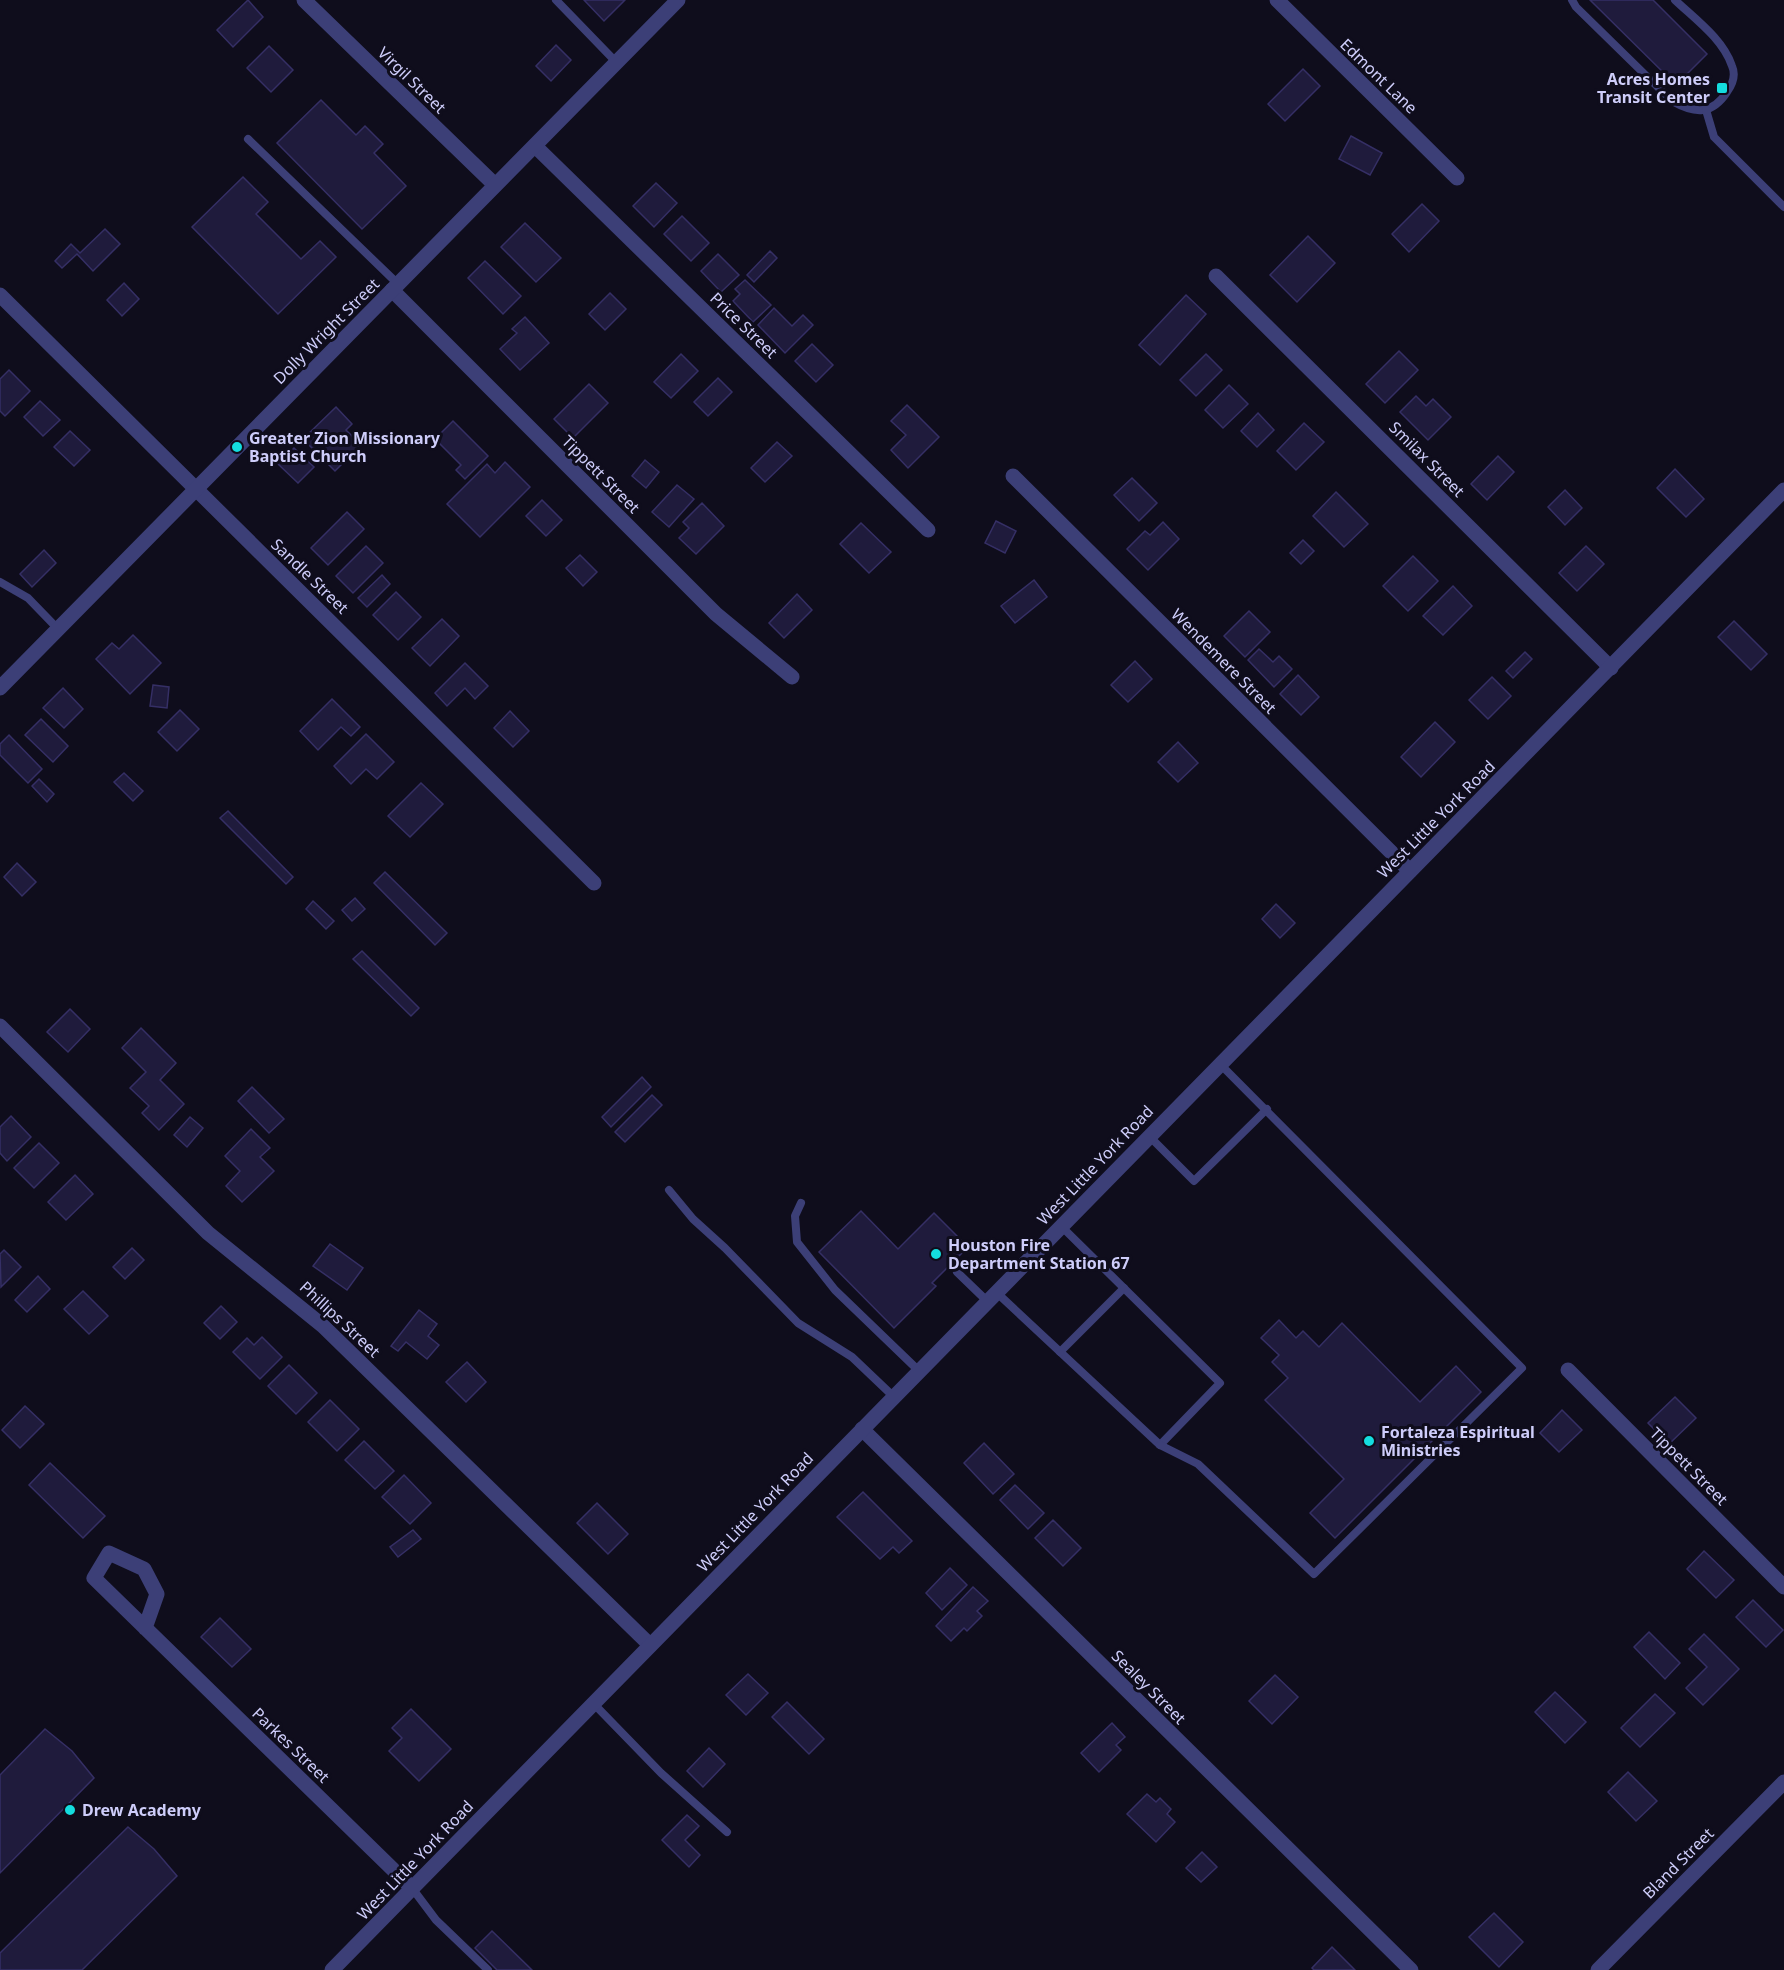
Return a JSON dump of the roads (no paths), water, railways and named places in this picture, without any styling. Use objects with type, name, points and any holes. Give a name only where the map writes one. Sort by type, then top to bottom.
[{"type":"street","name":"Virgil Street","points":[[304,0],[495,185]]},
{"type":"street","name":"Dolly Wright Street","points":[[0,688],[678,0]]},
{"type":"street","name":"Edmont Lane","points":[[1276,0],[1457,178]]},
{"type":"street","name":"Price Street","points":[[536,146],[928,530]]},
{"type":"street","name":"Smilax Street","points":[[1216,276],[1611,668]]},
{"type":"street","name":"Tippett Street","points":[[395,287],[716,614],[792,677]]},
{"type":"street","name":"Sandle Street","points":[[0,295],[594,883]]},
{"type":"street","name":"Wendemere Street","points":[[1013,476],[1410,871]]},
{"type":"street","name":"West Little York Road","points":[[333,1970],[918,1370],[1611,668],[1784,489]]},
{"type":"street","name":"Phillips Street","points":[[0,1026],[208,1233],[323,1326],[650,1645]]},
{"type":"street","name":"Tippett Street","points":[[1568,1370],[1784,1587]]},
{"type":"street","name":"Sealey Street","points":[[862,1429],[1411,1970]]},
{"type":"street","name":"Parkes Street","points":[[145,1628],[157,1594],[144,1569],[109,1553],[93,1578],[412,1888]]},
{"type":"street","name":"Bland Street","points":[[1598,1970],[1784,1782]]},
{"type":"lane","points":[[556,0],[617,63]]},
{"type":"lane","points":[[1572,0],[1576,7],[1672,101],[1684,108],[1706,110],[1718,105],[1733,85],[1733,68],[1720,44],[1675,0]]},
{"type":"lane","points":[[1706,110],[1714,137],[1784,207]]},
{"type":"lane","points":[[248,139],[395,287]]},
{"type":"lane","points":[[0,582],[28,598],[58,628]]},
{"type":"lane","points":[[957,1272],[1060,1352],[1160,1445],[1198,1464],[1314,1574],[1522,1368],[1220,1064]]},
{"type":"lane","points":[[1148,1136],[1194,1181],[1267,1109]]},
{"type":"lane","points":[[669,1190],[693,1219],[725,1248],[798,1323],[852,1357],[894,1397]]},
{"type":"lane","points":[[801,1203],[795,1216],[794,1231],[797,1242],[835,1290],[918,1370]]},
{"type":"lane","points":[[1061,1226],[1220,1383],[1160,1445]]},
{"type":"lane","points":[[1060,1352],[1124,1288]]},
{"type":"lane","points":[[593,1703],[661,1773],[727,1832]]},
{"type":"lane","points":[[412,1888],[436,1920],[488,1970]]},
{"type":"place","name":"Acres Homes Transit Center","points":[[1722,88]]},
{"type":"place","name":"Greater Zion Missionary Baptist Church","points":[[237,447]]},
{"type":"place","name":"Houston Fire Department Station 67","points":[[936,1254]]},
{"type":"place","name":"Fortaleza Espiritual Ministries","points":[[1369,1441]]},
{"type":"place","name":"Drew Academy","points":[[70,1810]]}]
